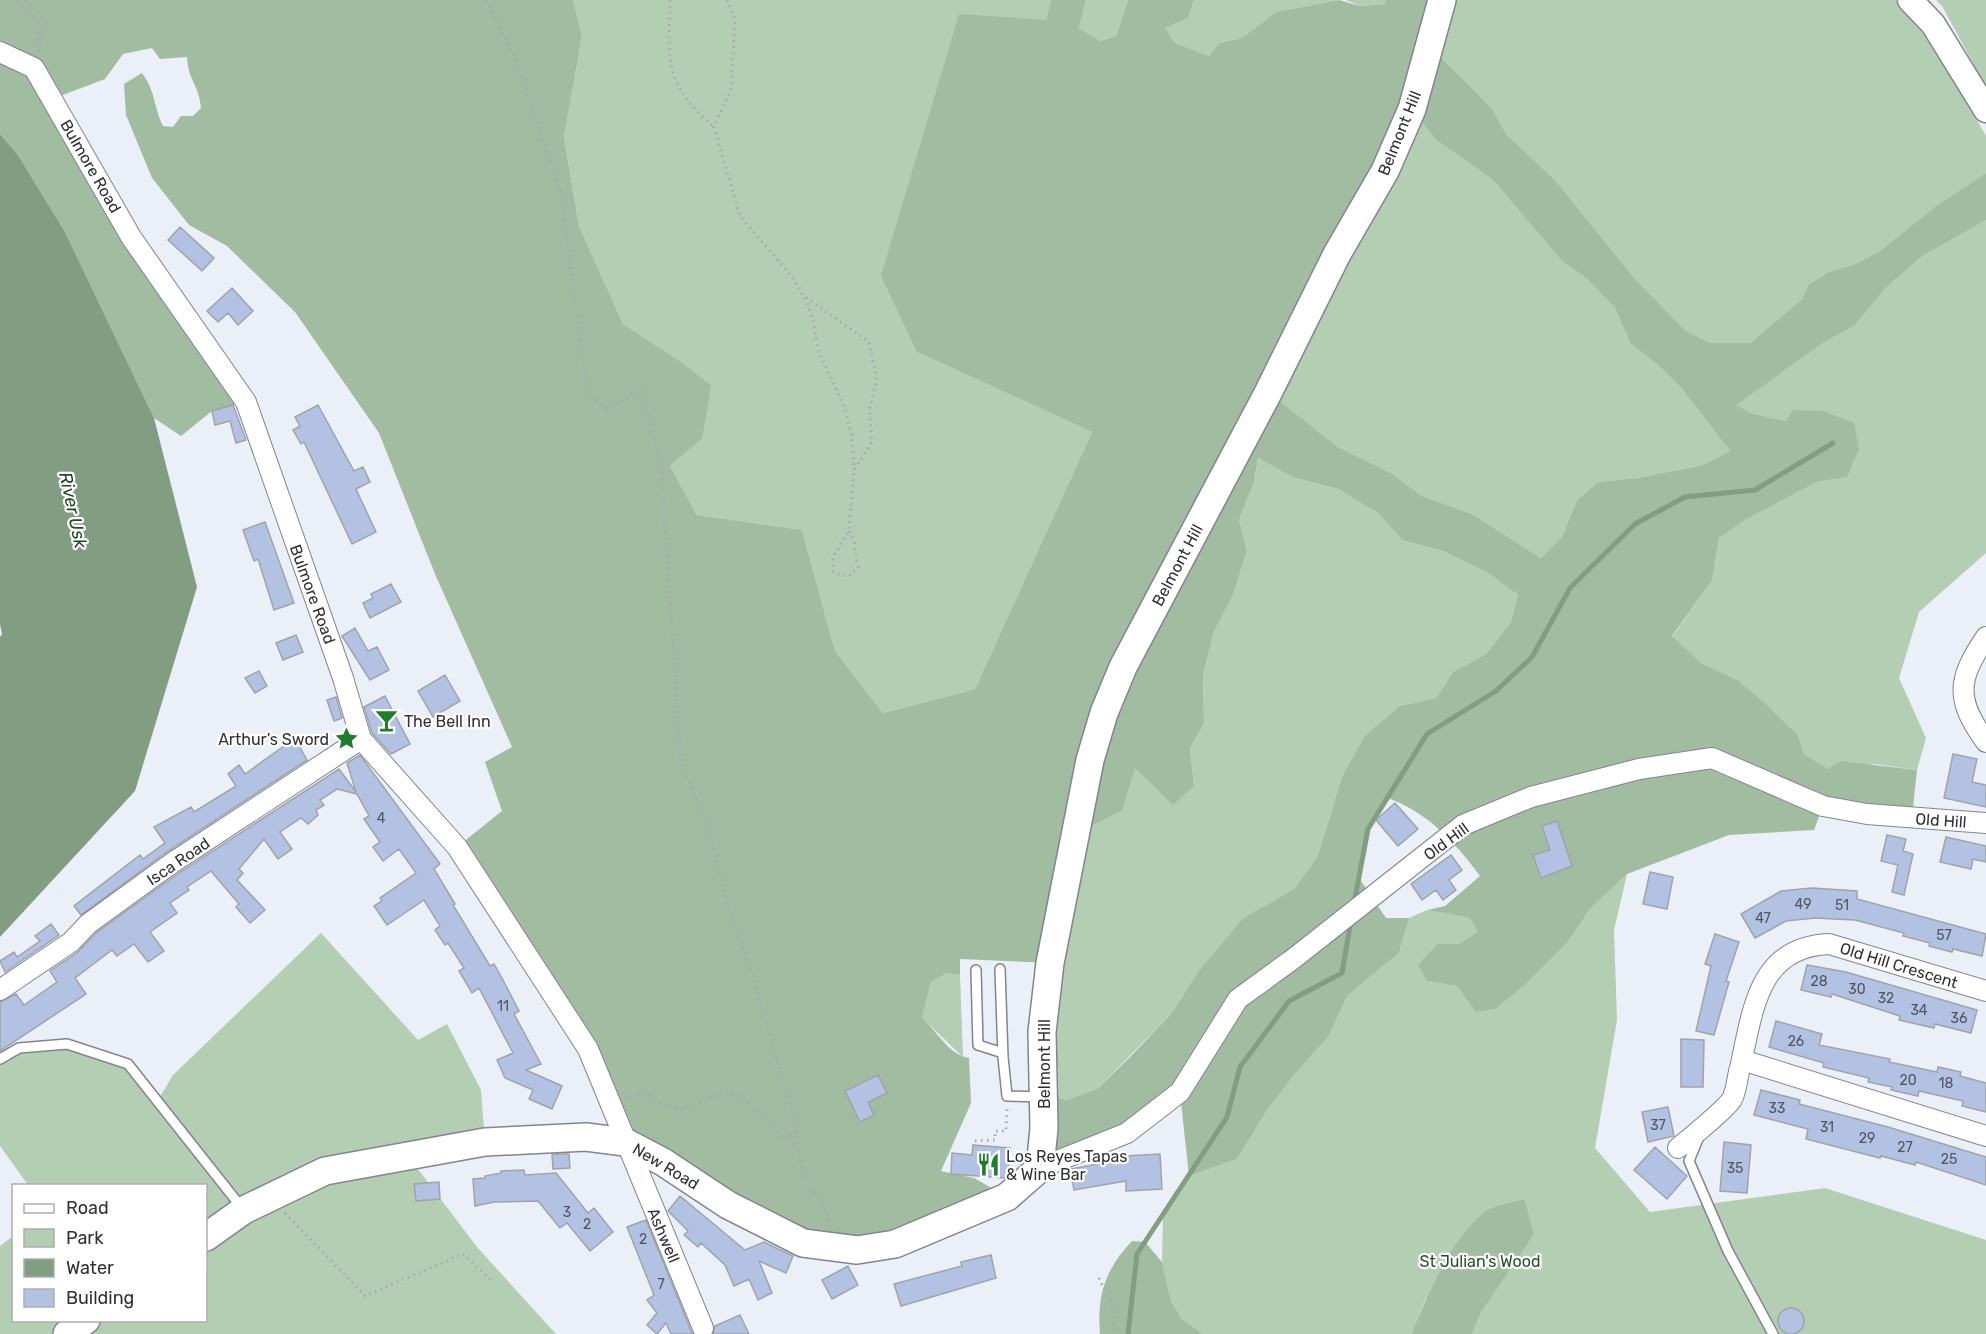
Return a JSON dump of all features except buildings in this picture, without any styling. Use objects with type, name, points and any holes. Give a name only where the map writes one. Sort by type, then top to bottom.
[{"type":"main road","name":"Belmont Hill","points":[[1040,1168],[1045,1097],[1042,1032],[1050,963],[1075,828],[1104,713],[1123,667],[1269,393],[1337,254],[1385,171],[1412,109],[1442,0]]},
{"type":"main road","name":"New Road","points":[[207,1236],[244,1210],[326,1171],[486,1142],[586,1137],[625,1142],[663,1162],[738,1210],[803,1243],[857,1250],[895,1244],[1007,1197],[1040,1168]]},
{"type":"main road","points":[[67,1334],[83,1322]]},
{"type":"street","points":[[1910,0],[1932,24],[1986,110]]},
{"type":"street","points":[[0,52],[32,67]]},
{"type":"street","name":"Bulmore Road","points":[[32,67],[131,237],[246,402],[343,678],[361,739],[461,853],[588,1049],[625,1142]]},
{"type":"street","points":[[1986,637],[1965,673],[1963,693],[1966,712],[1986,742]]},
{"type":"street","name":"Isca Road","points":[[0,990],[71,942],[88,924],[172,863],[361,739]]},
{"type":"street","name":"Old Hill","points":[[1040,1168],[1126,1133],[1179,1092],[1238,999],[1463,825],[1531,797],[1639,769],[1712,758],[1823,806],[1867,814],[1986,823]]},
{"type":"street","name":"Old Hill Crescent","points":[[1678,1148],[1732,1101],[1762,985],[1771,968],[1785,957],[1801,949],[1830,944],[1986,992]]},
{"type":"street","points":[[1742,1060],[1986,1136]]},
{"type":"street","name":"Ashwell","points":[[625,1142],[705,1331]]},
{"type":"lane","points":[[1000,969],[1007,1096],[1045,1097]]},
{"type":"lane","points":[[976,970],[978,1045],[1003,1053]]},
{"type":"lane","points":[[0,1059],[19,1048],[67,1044],[128,1064],[244,1210]]},
{"type":"lane","points":[[1702,1128],[1698,1144],[1689,1161],[1693,1174],[1728,1251],[1773,1334]]},
{"type":"path","points":[[17,0],[41,25],[32,67]]},
{"type":"path","points":[[25,0],[47,22],[32,67]]},
{"type":"path","points":[[487,0],[515,58],[561,194],[586,393],[607,409],[642,390],[661,466],[681,762],[708,827],[726,899],[754,981],[796,1132],[800,1161],[810,1189],[828,1212],[830,1246]]},
{"type":"path","points":[[670,0],[668,53],[674,76],[686,101],[714,127],[740,216],[793,278],[804,296],[813,319],[818,350],[844,406],[852,436],[854,470],[849,530],[833,557],[833,571],[841,576],[852,575],[858,567],[854,541],[849,530]]},
{"type":"path","points":[[714,127],[731,89],[735,19],[727,0]]},
{"type":"path","points":[[804,296],[869,342],[877,380],[869,410],[872,442],[854,470]]},
{"type":"path","points":[[612,1110],[629,1096],[648,1093],[662,1106],[684,1108],[726,1092],[743,1097],[782,1139],[796,1132]]},
{"type":"path","points":[[975,1141],[995,1140],[994,1131],[1006,1131],[1007,1096]]},
{"type":"path","points":[[297,1226],[364,1296],[463,1254],[492,1281]]},
{"type":"path","points":[[1099,1278],[1113,1308],[1114,1334]]},
{"type":"green space","points":[[0,0],[573,0],[582,36],[564,137],[579,226],[623,324],[711,385],[702,439],[670,466],[697,515],[802,530],[835,651],[883,713],[975,689],[1092,432],[917,352],[881,276],[959,14],[1046,20],[1051,0],[1086,0],[1079,28],[1100,41],[1116,36],[1128,0],[1194,0],[1188,18],[1165,28],[1175,43],[1209,56],[1219,43],[1242,38],[1276,12],[1339,0],[1360,6],[1384,4],[1386,0],[1432,0],[1403,105],[1269,393],[1338,447],[1391,473],[1422,496],[1472,514],[1541,558],[1562,537],[1577,500],[1598,482],[1637,478],[1703,465],[1730,451],[1682,389],[1658,365],[1630,343],[1615,308],[1587,279],[1562,261],[1493,180],[1435,139],[1418,117],[1436,53],[1493,110],[1506,134],[1556,181],[1635,279],[1686,331],[1711,343],[1751,343],[1802,299],[1808,285],[1828,272],[1855,264],[1880,251],[1937,205],[1986,173],[1986,220],[1921,257],[1886,288],[1854,326],[1823,343],[1736,405],[1751,413],[1786,421],[1793,410],[1823,411],[1854,423],[1859,449],[1847,477],[1818,481],[1745,520],[1719,538],[1712,581],[1672,636],[1701,663],[1738,680],[1798,735],[1804,754],[1828,769],[1840,761],[1917,770],[1912,817],[1823,806],[1814,830],[1729,835],[1627,874],[1590,909],[1568,942],[1527,983],[1495,1009],[1476,1012],[1457,986],[1427,981],[1418,965],[1438,944],[1459,944],[1478,932],[1470,918],[1427,910],[1445,906],[1480,876],[1439,830],[1401,803],[1387,798],[1368,829],[1359,878],[1386,918],[1409,918],[1399,953],[1347,996],[1329,1036],[1294,1075],[1266,1112],[1237,1159],[1189,1176],[1180,1093],[1127,1133],[1040,1168],[1045,1094],[1066,1100],[1097,1089],[1129,1058],[1171,1014],[1200,969],[1243,918],[1294,889],[1317,857],[1343,775],[1365,736],[1400,706],[1436,698],[1453,672],[1486,654],[1511,622],[1518,595],[1488,573],[1443,551],[1402,540],[1378,513],[1338,489],[1292,477],[1258,458],[1254,482],[1239,520],[1247,551],[1233,595],[1214,631],[1203,675],[1204,723],[1190,749],[1194,786],[1173,805],[1135,768],[1122,810],[1095,824],[1075,829],[1050,963],[960,959],[960,975],[947,973],[931,982],[922,1018],[949,1048],[969,1058],[971,1103],[941,1171],[974,1178],[1007,1197],[931,1230],[803,1243],[625,1142],[588,1049],[457,847],[502,811],[485,762],[512,747],[435,574],[379,433],[295,312],[227,246],[189,225],[152,178],[126,115],[124,84],[142,73],[150,86],[163,126],[173,127],[181,116],[193,116],[201,108],[198,93],[189,72],[187,57],[160,59],[152,48],[123,54],[105,79],[52,99],[246,402],[212,411],[181,436],[154,418],[65,232],[18,155],[0,134]]},
{"type":"green space","points":[[573,0],[1051,0],[1046,20],[917,352],[1092,432],[975,689],[883,713],[835,651],[802,530],[697,515],[670,466],[702,439],[675,358],[623,324],[579,226],[564,137],[582,36]]},
{"type":"green space","points":[[1086,0],[1128,0],[1116,36],[1100,41],[1079,28]]},
{"type":"green space","points":[[1194,0],[1339,0],[1276,12],[1242,38],[1219,43],[1209,56],[1175,43],[1164,28],[1188,18]]},
{"type":"green space","points":[[1346,0],[1386,0],[1384,4],[1360,6]]},
{"type":"green space","points":[[1450,0],[1898,0],[1926,30],[1986,136],[1986,173],[1937,205],[1880,251],[1855,264],[1828,272],[1808,285],[1802,299],[1751,344],[1711,343],[1686,331],[1635,279],[1556,181],[1506,134],[1493,110],[1436,53]]},
{"type":"green space","points":[[1936,0],[1986,0],[1986,87],[1942,6]]},
{"type":"green space","points":[[1418,117],[1435,139],[1493,180],[1562,261],[1587,279],[1615,308],[1630,343],[1658,365],[1682,389],[1730,451],[1703,465],[1637,478],[1598,482],[1577,500],[1562,537],[1541,558],[1472,514],[1422,496],[1391,473],[1338,447],[1268,393]]},
{"type":"green space","points":[[1986,220],[1986,553],[1919,612],[1899,678],[1926,738],[1917,770],[1875,764],[1828,769],[1804,754],[1798,735],[1738,680],[1701,663],[1672,637],[1712,581],[1719,538],[1745,520],[1818,480],[1847,477],[1786,421],[1751,413],[1735,405],[1823,343],[1854,326],[1886,288],[1921,257]]},
{"type":"green space","points":[[1258,458],[1292,477],[1338,489],[1378,513],[1402,540],[1443,551],[1488,573],[1518,595],[1511,622],[1486,654],[1453,672],[1436,698],[1400,706],[1332,809],[1317,857],[1294,889],[1243,918],[1200,969],[1171,1014],[1097,1089],[1066,1100],[1045,1094],[1075,828],[1135,768],[1194,786],[1190,749],[1204,723],[1203,675],[1214,630],[1233,595],[1247,551],[1239,520],[1254,482]]},
{"type":"green space","points":[[1627,874],[1614,930],[1617,1020],[1595,1148],[1650,1212],[1825,1188],[1986,1240],[1986,1334],[1472,1334],[1481,1312],[1426,1298],[1411,1334],[1203,1334],[1182,1319],[1171,1301],[1162,1262],[1163,1214],[1189,1176],[1237,1159],[1266,1112],[1294,1075],[1329,1036],[1347,996],[1399,953],[1409,918],[1427,910],[1470,918],[1479,932],[1459,944],[1438,944],[1428,981],[1457,986],[1476,1011],[1527,983],[1568,942],[1590,909]]},
{"type":"green space","points":[[321,933],[418,1040],[447,1024],[481,1090],[485,1142],[408,1156],[477,1247],[556,1334],[0,1334],[0,1246],[12,1237],[12,1322],[207,1322],[207,1184],[27,1184],[0,1146],[0,1059],[19,1048],[67,1044],[128,1064],[158,1100],[173,1075]]},
{"type":"green space","points":[[947,973],[960,975],[963,1057],[922,1018],[931,982]]},
{"type":"green space","name":"St Julian's Wood","points":[[1524,1199],[1534,1234],[1481,1312],[1472,1334],[1411,1334],[1442,1268],[1462,1236],[1485,1212]]},
{"type":"green space","points":[[1132,1241],[1145,1242],[1162,1262],[1171,1301],[1182,1319],[1203,1334],[1100,1334],[1100,1307],[1105,1283],[1115,1262]]},
{"type":"water","name":"River Usk","points":[[0,134],[18,155],[65,232],[154,418],[197,587],[135,791],[0,937],[0,637],[2,634],[0,624]]},
{"type":"waterway","points":[[1355,898],[1368,829],[1427,734],[1496,691],[1532,657],[1570,588],[1635,524],[1685,497],[1755,490],[1833,443]]},
{"type":"waterway","points":[[1128,1334],[1137,1254],[1227,1117],[1240,1067],[1289,1001],[1342,973],[1350,926]]},
{"type":"place","name":"The Bell Inn","points":[[386,721]]},
{"type":"place","name":"Arthur’s Sword","points":[[347,739]]},
{"type":"place","name":"Los Reyes Tapas & Wine Bar","points":[[988,1165]]}]
